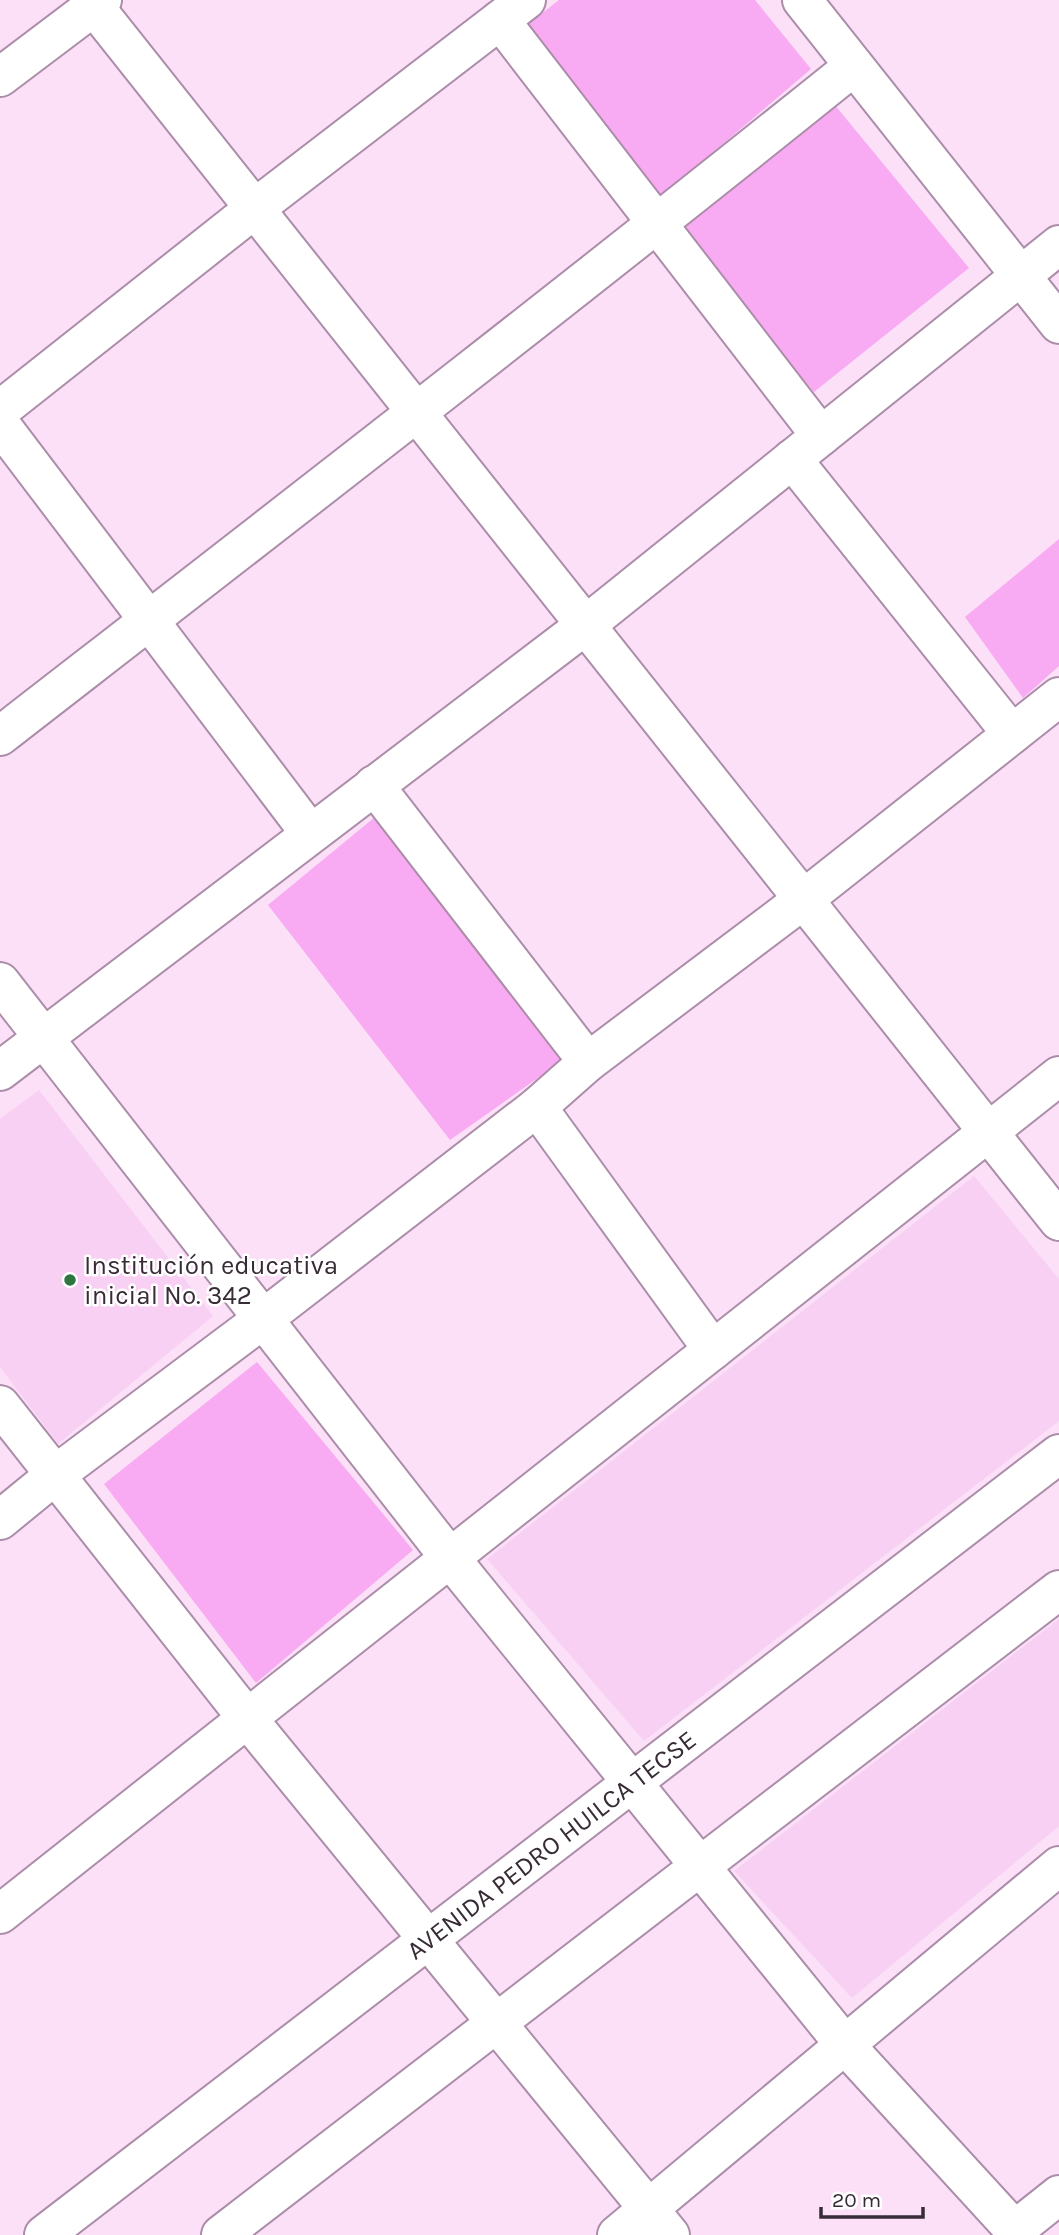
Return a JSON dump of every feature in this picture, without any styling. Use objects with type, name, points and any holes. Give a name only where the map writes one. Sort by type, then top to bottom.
[{"type":"street","points":[[802,0],[1059,324]]},
{"type":"street","points":[[0,77],[95,2],[254,209],[587,624],[1059,1221]]},
{"type":"street","points":[[0,410],[254,209],[513,10],[806,448],[1012,734]]},
{"type":"street","points":[[0,736],[417,413],[854,66]]},
{"type":"street","points":[[0,1071],[587,624],[1059,246]]},
{"type":"street","points":[[0,424],[310,834]]},
{"type":"street","points":[[0,1520],[55,1475],[263,1319],[537,1107],[588,1062],[804,899],[1059,697]]},
{"type":"street","points":[[374,785],[588,1062]]},
{"type":"street","points":[[0,982],[450,1558],[845,2045],[1017,2233],[1059,2194]]},
{"type":"street","points":[[0,1914],[1059,1076]]},
{"type":"street","points":[[537,1107],[713,1350]]},
{"type":"street","points":[[0,1405],[247,1718],[659,2222]]},
{"type":"street","name":"AVENIDA PEDRO HUILCA TECSE","points":[[44,2235],[1059,1454]]},
{"type":"street","points":[[221,2235],[1059,1590]]},
{"type":"street","points":[[617,2235],[659,2222],[845,2045],[1059,1867]]},
{"type":"shaded area","points":[[559,0],[755,0],[811,69],[657,200],[522,29]]},
{"type":"shaded area","points":[[834,104],[969,268],[814,392],[677,226]]},
{"type":"shaded area","points":[[1059,539],[1059,666],[1023,698],[965,617]]},
{"type":"shaded area","points":[[375,817],[562,1061],[450,1140],[268,905]]},
{"type":"shaded area","points":[[39,1090],[213,1316],[58,1444],[0,1367],[0,1119]]},
{"type":"shaded area","points":[[974,1176],[1059,1279],[1059,1421],[644,1741],[487,1559]]},
{"type":"shaded area","points":[[257,1362],[413,1550],[256,1683],[104,1484]]},
{"type":"shaded area","points":[[1059,1619],[1059,1826],[852,1998],[734,1871]]},
{"type":"place","name":"Institución educativa inicial No. 342","points":[[70,1280]]}]
